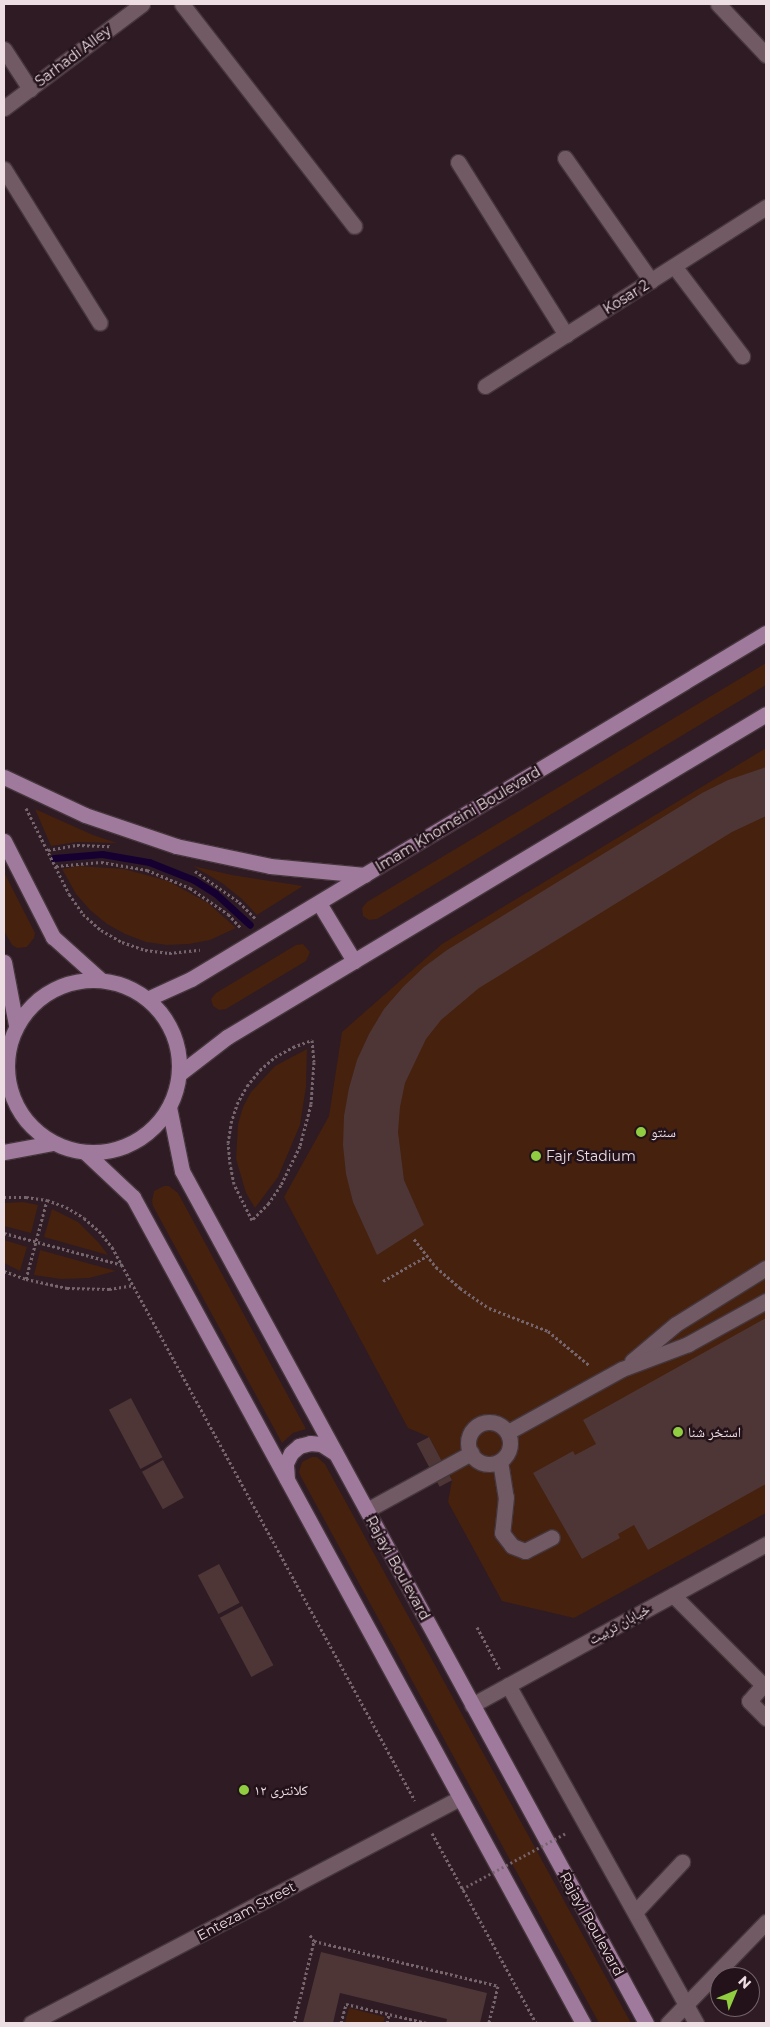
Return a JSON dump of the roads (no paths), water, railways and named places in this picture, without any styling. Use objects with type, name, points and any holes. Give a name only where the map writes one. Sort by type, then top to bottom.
[{"type":"main road","name":"Imam Khomeini Boulevard","points":[[147,999],[191,979],[766,633]]},
{"type":"main road","points":[[179,1074],[226,1037],[766,714]]},
{"type":"main road","points":[[4,777],[85,815],[176,846],[270,866],[365,875]]},
{"type":"main road","points":[[4,841],[53,937],[101,980]]},
{"type":"main road","points":[[319,903],[354,961]]},
{"type":"main road","points":[[4,962],[16,1025]]},
{"type":"main road","points":[[101,980],[117,983],[147,999],[159,1011],[172,1033],[179,1058],[176,1091],[169,1107],[148,1133],[118,1149],[85,1152],[52,1143],[26,1121],[10,1091],[5,1059],[16,1025],[31,1005],[52,990],[75,982],[101,980]]},
{"type":"main road","name":"Rajayi Boulevard","points":[[169,1107],[182,1171],[646,2023]]},
{"type":"main road","points":[[4,1152],[52,1143]]},
{"type":"main road","points":[[85,1152],[133,1198],[583,2023]]},
{"type":"main road","points":[[288,1483],[285,1474],[286,1462],[291,1453],[300,1446],[310,1443],[321,1444],[331,1449],[337,1456]]},
{"type":"street","name":"Sarhadi Alley","points":[[4,108],[142,4]]},
{"type":"street","points":[[182,4],[354,226]]},
{"type":"street","points":[[718,4],[766,55]]},
{"type":"street","points":[[4,48],[30,89]]},
{"type":"street","points":[[565,158],[651,281]]},
{"type":"street","points":[[458,162],[566,335]]},
{"type":"street","points":[[4,169],[100,323]]},
{"type":"street","name":"Kosar 2","points":[[485,386],[766,207]]},
{"type":"street","points":[[674,266],[742,356]]},
{"type":"street","points":[[622,1370],[676,1324],[766,1268]]},
{"type":"street","points":[[508,1432],[604,1379],[688,1344],[766,1301]]},
{"type":"street","points":[[495,1422],[508,1432],[510,1449],[500,1461],[484,1463],[471,1453],[469,1437],[479,1424],[495,1422]]},
{"type":"street","points":[[367,1510],[471,1453]]},
{"type":"street","points":[[500,1461],[506,1497],[502,1533],[512,1546],[525,1551],[552,1537]]},
{"type":"street","name":"خیابان تربیت","points":[[472,1704],[766,1544]]},
{"type":"street","points":[[674,1595],[763,1685],[749,1702],[766,1718]]},
{"type":"street","points":[[508,1685],[696,2023]]},
{"type":"street","name":"Entezam Street","points":[[31,2023],[460,1798]]},
{"type":"street","points":[[634,1912],[682,1862]]},
{"type":"street","points":[[668,2023],[766,1922]]},
{"type":"waterway","points":[[54,858],[102,854],[149,862],[194,880],[215,893],[250,925]]},
{"type":"place","name":"سنتو","points":[[641,1132]]},
{"type":"place","name":"Fajr Stadium","points":[[536,1156]]},
{"type":"place","name":"استخر شنا","points":[[678,1432]]},
{"type":"place","name":"کلانتری ۱۲","points":[[244,1790]]}]
